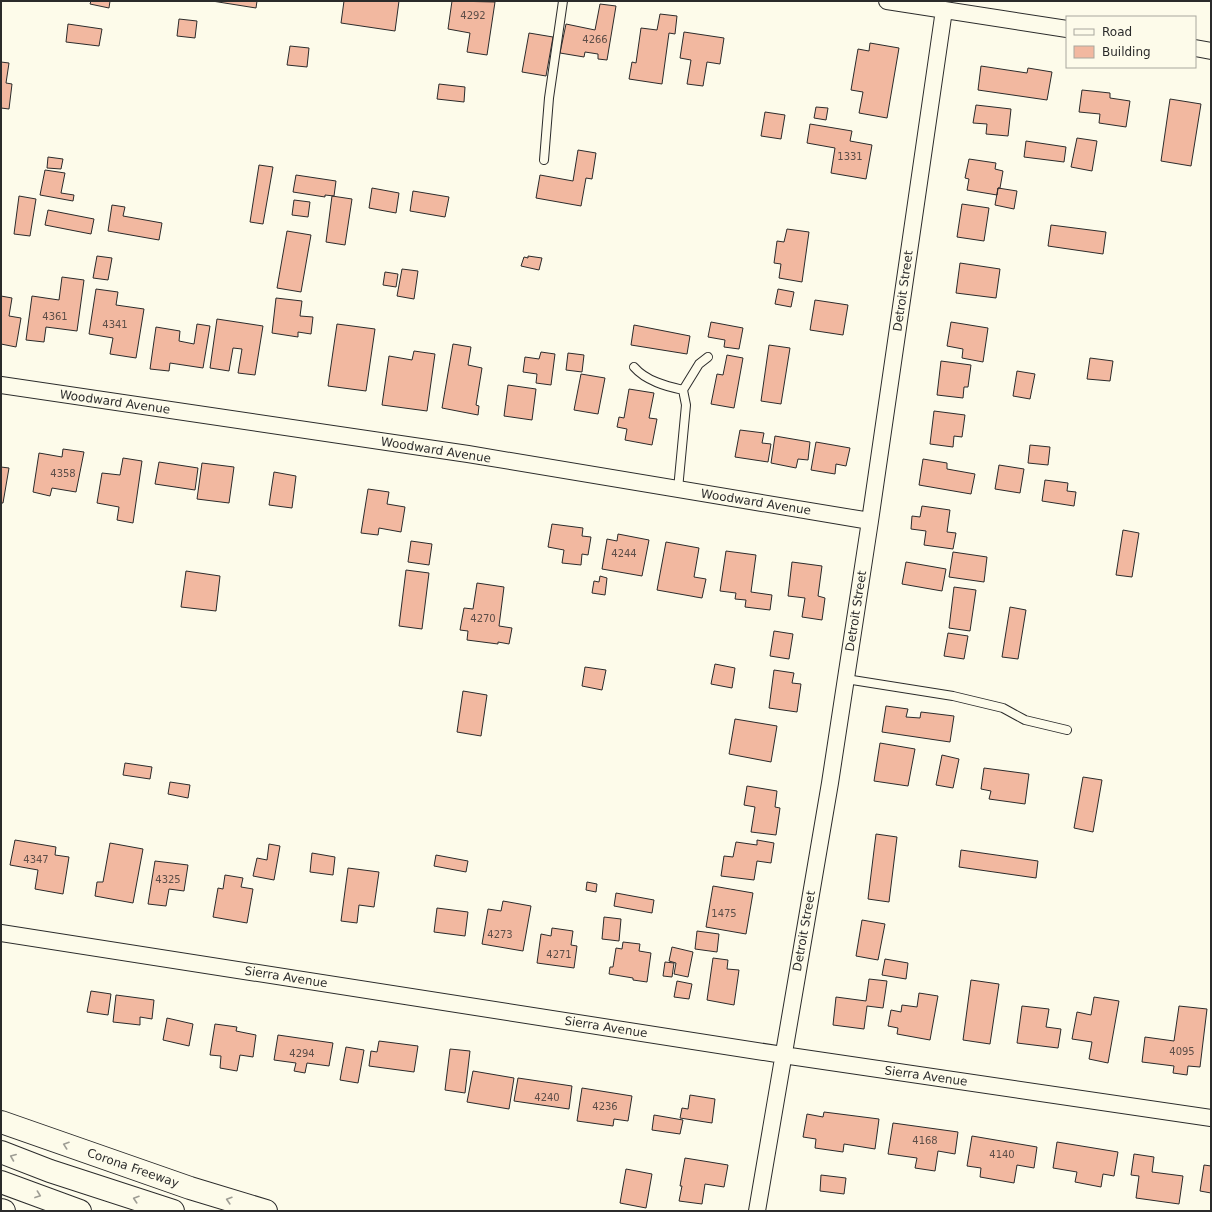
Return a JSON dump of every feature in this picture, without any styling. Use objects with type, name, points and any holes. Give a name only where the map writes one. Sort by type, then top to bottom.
[{"type":"highway","name":"Corona Freeway","points":[[1,1122],[190,1188],[266,1211]]},
{"type":"highway","points":[[1,1152],[50,1171],[173,1211]]},
{"type":"highway","points":[[1,1182],[80,1211]]},
{"type":"street","points":[[887,1],[1066,29]]},
{"type":"street","name":"Detroit Street","points":[[757,1211],[829,791],[870,521],[944,10]]},
{"type":"street","points":[[1196,48],[1211,51]]},
{"type":"street","name":"Woodward Avenue","points":[[1,385],[468,454],[870,521]]},
{"type":"street","name":"Sierra Avenue","points":[[1,933],[783,1055],[1211,1118]]},
{"type":"lane","points":[[544,160],[549,98],[563,1]]},
{"type":"lane","points":[[678,489],[686,405],[683,390],[699,364],[708,357]]},
{"type":"lane","points":[[634,367],[639,373],[661,384],[683,390]]},
{"type":"lane","points":[[846,679],[953,696],[1003,708],[1025,720],[1068,730]]},
{"type":"building","points":[[91,1],[110,1],[109,8],[90,4]]},
{"type":"building","points":[[212,1],[257,1],[256,8]]},
{"type":"building","points":[[344,1],[399,1],[395,31],[341,23]]},
{"type":"building","points":[[452,1],[495,2],[487,55],[467,52],[470,33],[448,29]]},
{"type":"building","points":[[600,4],[616,6],[607,60],[598,59],[598,54],[585,52],[584,57],[560,53],[566,24],[595,30]]},
{"type":"building","points":[[660,14],[677,16],[675,34],[669,33],[662,84],[629,79],[632,62],[636,63],[641,28],[657,30]]},
{"type":"building","points":[[179,19],[197,21],[195,38],[177,36]]},
{"type":"building","points":[[68,24],[102,29],[99,46],[66,42]]},
{"type":"building","points":[[684,32],[724,38],[720,64],[707,62],[703,86],[687,84],[691,60],[680,58]]},
{"type":"building","points":[[529,33],[553,37],[546,76],[522,72]]},
{"type":"building","points":[[870,43],[899,48],[887,118],[859,113],[863,92],[851,90],[858,49],[869,51]]},
{"type":"building","points":[[290,46],[309,48],[307,67],[287,65]]},
{"type":"building","points":[[1,62],[9,63],[6,83],[12,84],[9,109],[1,108]]},
{"type":"building","points":[[981,66],[1027,73],[1028,68],[1052,72],[1047,100],[978,90]]},
{"type":"building","points":[[439,84],[465,87],[464,102],[437,99]]},
{"type":"building","points":[[1082,90],[1110,93],[1110,98],[1130,101],[1126,127],[1099,123],[1100,114],[1079,112]]},
{"type":"building","points":[[1170,99],[1201,104],[1191,166],[1161,161]]},
{"type":"building","points":[[976,105],[1011,109],[1008,136],[986,134],[987,124],[973,123]]},
{"type":"building","points":[[816,107],[828,108],[826,120],[814,118]]},
{"type":"building","points":[[765,112],[785,115],[781,139],[761,136]]},
{"type":"building","points":[[810,124],[852,131],[850,141],[872,145],[866,179],[831,173],[835,148],[807,143]]},
{"type":"building","points":[[1077,138],[1097,141],[1092,171],[1071,167]]},
{"type":"building","points":[[1026,141],[1066,147],[1064,162],[1024,157]]},
{"type":"building","points":[[578,150],[596,153],[592,179],[586,178],[581,206],[536,198],[540,175],[573,181]]},
{"type":"building","points":[[48,157],[63,159],[61,169],[47,168]]},
{"type":"building","points":[[969,159],[996,163],[995,169],[1003,171],[1000,188],[998,188],[997,195],[967,190],[969,179],[965,178]]},
{"type":"building","points":[[259,165],[273,167],[263,224],[250,222]]},
{"type":"building","points":[[45,170],[65,173],[61,193],[74,195],[73,201],[40,195]]},
{"type":"building","points":[[296,175],[336,181],[334,196],[325,195],[325,197],[293,192]]},
{"type":"building","points":[[372,188],[399,193],[396,213],[369,208]]},
{"type":"building","points":[[998,188],[1017,191],[1014,209],[995,205]]},
{"type":"building","points":[[413,191],[449,197],[445,217],[410,211]]},
{"type":"building","points":[[19,196],[36,199],[30,236],[14,234]]},
{"type":"building","points":[[332,196],[352,199],[345,245],[326,242]]},
{"type":"building","points":[[294,200],[310,202],[308,217],[292,215]]},
{"type":"building","points":[[962,204],[989,208],[984,241],[957,237]]},
{"type":"building","points":[[112,205],[125,207],[123,216],[162,223],[159,240],[108,231]]},
{"type":"building","points":[[48,210],[94,219],[91,234],[45,225]]},
{"type":"building","points":[[1051,225],[1106,232],[1103,254],[1048,246]]},
{"type":"building","points":[[787,229],[809,232],[802,282],[779,278],[781,264],[774,263],[777,241],[784,242]]},
{"type":"building","points":[[287,231],[311,235],[301,292],[277,288]]},
{"type":"building","points":[[97,256],[112,258],[108,280],[93,278]]},
{"type":"building","points":[[528,256],[542,258],[539,270],[521,266],[524,257],[528,258]]},
{"type":"building","points":[[960,263],[1000,269],[996,298],[956,293]]},
{"type":"building","points":[[402,269],[418,271],[414,299],[397,296]]},
{"type":"building","points":[[385,272],[398,274],[396,287],[383,285]]},
{"type":"building","points":[[62,277],[84,280],[77,331],[46,327],[44,342],[26,340],[32,296],[59,300]]},
{"type":"building","points":[[96,289],[118,292],[116,305],[144,309],[136,358],[110,354],[113,338],[89,334]]},
{"type":"building","points":[[778,289],[794,292],[791,307],[775,304]]},
{"type":"building","points":[[1,296],[12,298],[9,316],[21,318],[16,347],[1,344]]},
{"type":"building","points":[[276,298],[302,301],[300,316],[313,317],[311,334],[298,332],[298,337],[272,333]]},
{"type":"building","points":[[815,300],[848,305],[843,335],[810,330]]},
{"type":"building","points":[[217,319],[263,326],[255,375],[238,373],[242,349],[233,348],[229,371],[210,368]]},
{"type":"building","points":[[711,322],[743,328],[739,349],[724,347],[725,340],[708,337]]},
{"type":"building","points":[[951,322],[988,328],[983,362],[962,358],[963,349],[947,346]]},
{"type":"building","points":[[197,324],[210,326],[203,368],[170,363],[169,371],[150,369],[156,327],[180,331],[179,341],[194,344]]},
{"type":"building","points":[[337,324],[375,329],[366,391],[328,386]]},
{"type":"building","points":[[634,325],[690,336],[687,354],[631,345]]},
{"type":"building","points":[[453,344],[471,347],[468,365],[482,368],[476,405],[479,406],[478,415],[442,408]]},
{"type":"building","points":[[769,345],[790,348],[781,404],[761,401]]},
{"type":"building","points":[[414,351],[435,354],[427,411],[382,405],[389,356],[412,360]]},
{"type":"building","points":[[541,352],[555,354],[551,385],[536,383],[537,374],[523,372],[525,357],[539,359]]},
{"type":"building","points":[[568,353],[584,355],[582,372],[566,370]]},
{"type":"building","points":[[727,355],[743,358],[734,408],[711,404],[717,374],[723,375]]},
{"type":"building","points":[[1090,358],[1113,361],[1110,381],[1087,379]]},
{"type":"building","points":[[941,361],[971,365],[968,387],[964,387],[963,398],[937,395]]},
{"type":"building","points":[[1017,371],[1035,374],[1030,399],[1013,396]]},
{"type":"building","points":[[581,374],[605,378],[598,414],[574,410]]},
{"type":"building","points":[[508,385],[536,389],[532,420],[504,416]]},
{"type":"building","points":[[629,389],[654,393],[649,418],[657,419],[652,445],[625,440],[627,429],[617,427],[619,417],[624,418]]},
{"type":"building","points":[[934,411],[965,415],[962,437],[954,436],[953,447],[930,444]]},
{"type":"building","points":[[740,430],[764,433],[762,443],[771,444],[768,462],[735,457]]},
{"type":"building","points":[[775,436],[810,442],[808,460],[798,459],[796,468],[771,463]]},
{"type":"building","points":[[816,442],[850,448],[846,466],[836,464],[835,474],[811,470]]},
{"type":"building","points":[[1030,445],[1050,447],[1048,465],[1028,463]]},
{"type":"building","points":[[63,449],[84,452],[76,492],[52,488],[50,496],[33,492],[39,453],[62,457]]},
{"type":"building","points":[[123,458],[142,461],[133,523],[117,520],[119,507],[97,503],[102,473],[120,475]]},
{"type":"building","points":[[923,459],[947,463],[947,469],[975,474],[971,494],[919,485]]},
{"type":"building","points":[[159,462],[198,468],[195,490],[155,484]]},
{"type":"building","points":[[202,463],[234,467],[229,503],[197,499]]},
{"type":"building","points":[[999,465],[1024,469],[1020,493],[995,489]]},
{"type":"building","points":[[1,467],[9,468],[3,503],[1,503]]},
{"type":"building","points":[[274,472],[296,476],[292,508],[269,505]]},
{"type":"building","points":[[1045,480],[1068,483],[1067,491],[1076,492],[1074,506],[1042,501]]},
{"type":"building","points":[[368,489],[389,492],[387,504],[405,507],[401,532],[379,528],[378,535],[361,533]]},
{"type":"building","points":[[922,506],[950,510],[947,532],[956,533],[953,549],[924,545],[926,531],[911,529],[912,516],[920,517]]},
{"type":"building","points":[[552,524],[583,528],[582,536],[591,537],[588,555],[582,554],[581,565],[562,563],[564,550],[548,547]]},
{"type":"building","points":[[1123,530],[1139,533],[1132,577],[1116,575]]},
{"type":"building","points":[[618,534],[649,540],[642,576],[602,569],[607,539],[617,541]]},
{"type":"building","points":[[411,541],[432,544],[429,565],[408,562]]},
{"type":"building","points":[[666,542],[699,548],[694,577],[706,579],[702,598],[657,590]]},
{"type":"building","points":[[726,551],[756,555],[751,592],[772,595],[770,610],[745,607],[746,600],[735,599],[736,593],[720,591]]},
{"type":"building","points":[[953,552],[987,557],[984,582],[949,577]]},
{"type":"building","points":[[792,562],[822,566],[818,596],[825,598],[822,620],[802,617],[805,598],[788,596]]},
{"type":"building","points":[[906,562],[946,569],[942,591],[902,584]]},
{"type":"building","points":[[406,570],[429,573],[422,629],[399,626]]},
{"type":"building","points":[[186,571],[220,576],[216,611],[181,607]]},
{"type":"building","points":[[600,576],[607,578],[605,595],[592,593],[594,581],[599,582]]},
{"type":"building","points":[[477,583],[504,587],[499,626],[512,628],[509,644],[467,640],[468,631],[460,630],[464,608],[473,609]]},
{"type":"building","points":[[954,587],[976,590],[970,631],[949,628]]},
{"type":"building","points":[[1010,607],[1026,610],[1018,659],[1002,657]]},
{"type":"building","points":[[774,631],[793,634],[789,659],[770,656]]},
{"type":"building","points":[[948,633],[968,636],[964,659],[944,656]]},
{"type":"building","points":[[715,664],[735,668],[732,688],[711,684]]},
{"type":"building","points":[[585,667],[606,670],[602,690],[582,686]]},
{"type":"building","points":[[774,670],[794,673],[792,683],[801,684],[797,712],[769,708]]},
{"type":"building","points":[[463,691],[487,695],[481,736],[457,732]]},
{"type":"building","points":[[886,706],[908,709],[906,717],[920,718],[921,712],[954,716],[950,742],[882,732]]},
{"type":"building","points":[[735,719],[777,726],[771,762],[729,754]]},
{"type":"building","points":[[880,743],[915,749],[908,786],[874,781]]},
{"type":"building","points":[[942,755],[959,759],[953,788],[936,785]]},
{"type":"building","points":[[125,763],[152,767],[150,779],[123,775]]},
{"type":"building","points":[[984,768],[1029,774],[1025,804],[989,799],[991,791],[981,789]]},
{"type":"building","points":[[1083,777],[1102,780],[1093,832],[1074,828]]},
{"type":"building","points":[[170,782],[190,785],[188,798],[168,794]]},
{"type":"building","points":[[747,786],[777,791],[775,807],[780,808],[776,835],[751,832],[755,807],[744,805]]},
{"type":"building","points":[[876,834],[897,837],[889,902],[868,899]]},
{"type":"building","points":[[15,840],[56,847],[55,855],[69,857],[63,894],[35,889],[38,870],[10,865]]},
{"type":"building","points":[[757,840],[774,843],[771,863],[757,861],[754,880],[721,876],[724,856],[733,857],[736,842],[757,845]]},
{"type":"building","points":[[110,843],[143,849],[133,903],[95,896],[97,882],[103,882]]},
{"type":"building","points":[[269,844],[280,846],[274,880],[253,876],[257,858],[267,860]]},
{"type":"building","points":[[961,850],[1038,861],[1036,878],[959,867]]},
{"type":"building","points":[[312,853],[335,857],[333,875],[310,872]]},
{"type":"building","points":[[436,855],[468,861],[466,872],[434,866]]},
{"type":"building","points":[[155,861],[188,865],[184,891],[169,889],[166,906],[148,904]]},
{"type":"building","points":[[348,868],[379,872],[374,907],[359,905],[357,923],[341,921]]},
{"type":"building","points":[[225,875],[243,878],[241,887],[253,889],[247,923],[213,917],[218,888],[223,889]]},
{"type":"building","points":[[587,882],[597,884],[596,892],[586,890]]},
{"type":"building","points":[[713,886],[753,893],[746,934],[706,927]]},
{"type":"building","points":[[616,893],[654,900],[652,913],[614,906]]},
{"type":"building","points":[[503,901],[531,906],[523,951],[482,944],[488,909],[501,911]]},
{"type":"building","points":[[437,908],[468,912],[465,936],[434,932]]},
{"type":"building","points":[[604,917],[621,919],[619,941],[602,939]]},
{"type":"building","points":[[862,920],[885,924],[878,960],[856,956]]},
{"type":"building","points":[[552,928],[573,931],[571,945],[577,946],[574,968],[537,963],[541,934],[551,936]]},
{"type":"building","points":[[697,931],[719,934],[717,952],[695,949]]},
{"type":"building","points":[[623,942],[640,944],[639,951],[651,953],[647,982],[609,974],[610,967],[613,967],[616,948],[622,949]]},
{"type":"building","points":[[672,947],[693,952],[688,977],[674,974],[676,963],[669,961]]},
{"type":"building","points":[[713,958],[728,960],[727,969],[739,970],[734,1005],[707,1000]]},
{"type":"building","points":[[885,959],[908,963],[906,979],[882,975]]},
{"type":"building","points":[[665,962],[674,963],[672,977],[663,976]]},
{"type":"building","points":[[869,979],[887,981],[883,1008],[867,1006],[864,1029],[833,1025],[836,997],[866,1001]]},
{"type":"building","points":[[971,980],[999,984],[990,1044],[963,1040]]},
{"type":"building","points":[[677,981],[692,984],[689,999],[674,997]]},
{"type":"building","points":[[91,991],[111,994],[108,1015],[87,1012]]},
{"type":"building","points":[[919,993],[938,996],[930,1040],[897,1034],[898,1028],[888,1026],[891,1010],[901,1012],[902,1005],[917,1007]]},
{"type":"building","points":[[116,995],[154,1000],[152,1019],[140,1017],[140,1025],[113,1022]]},
{"type":"building","points":[[1094,997],[1119,1001],[1108,1063],[1089,1059],[1092,1042],[1072,1039],[1077,1012],[1091,1015]]},
{"type":"building","points":[[1022,1006],[1049,1009],[1046,1027],[1061,1029],[1058,1048],[1017,1043]]},
{"type":"building","points":[[1179,1006],[1207,1009],[1200,1067],[1188,1066],[1187,1075],[1173,1073],[1174,1066],[1142,1062],[1145,1037],[1174,1041]]},
{"type":"building","points":[[167,1018],[193,1024],[189,1046],[163,1040]]},
{"type":"building","points":[[215,1024],[237,1027],[236,1031],[256,1035],[253,1057],[240,1055],[237,1071],[220,1068],[221,1056],[210,1055]]},
{"type":"building","points":[[278,1035],[333,1043],[329,1066],[307,1063],[305,1073],[294,1071],[296,1063],[274,1060]]},
{"type":"building","points":[[379,1041],[418,1046],[414,1072],[369,1066],[371,1051],[377,1052]]},
{"type":"building","points":[[346,1047],[364,1050],[358,1083],[340,1080]]},
{"type":"building","points":[[450,1049],[470,1051],[465,1093],[445,1090]]},
{"type":"building","points":[[473,1071],[514,1078],[509,1109],[467,1102]]},
{"type":"building","points":[[518,1078],[572,1086],[569,1109],[514,1101]]},
{"type":"building","points":[[582,1088],[632,1096],[628,1121],[614,1119],[613,1126],[577,1121]]},
{"type":"building","points":[[690,1095],[715,1099],[712,1123],[680,1118],[682,1108],[688,1109]]},
{"type":"building","points":[[824,1112],[879,1119],[875,1149],[844,1144],[843,1152],[815,1148],[816,1139],[803,1137],[807,1114],[823,1117]]},
{"type":"building","points":[[654,1115],[683,1120],[680,1134],[652,1130]]},
{"type":"building","points":[[893,1123],[958,1132],[955,1154],[938,1151],[935,1171],[915,1168],[917,1158],[888,1154]]},
{"type":"building","points":[[972,1136],[1037,1147],[1034,1168],[1017,1165],[1014,1183],[980,1177],[981,1168],[967,1166]]},
{"type":"building","points":[[1057,1142],[1118,1152],[1114,1176],[1103,1174],[1101,1187],[1075,1182],[1077,1172],[1053,1168]]},
{"type":"building","points":[[1134,1154],[1154,1157],[1152,1172],[1183,1176],[1179,1204],[1136,1198],[1139,1176],[1131,1175]]},
{"type":"building","points":[[685,1158],[728,1165],[724,1187],[705,1184],[702,1204],[679,1201]]},
{"type":"building","points":[[1204,1165],[1211,1166],[1211,1193],[1200,1191]]},
{"type":"building","points":[[626,1169],[652,1174],[646,1208],[620,1203]]},
{"type":"building","points":[[821,1175],[846,1178],[844,1194],[820,1191]]}]
